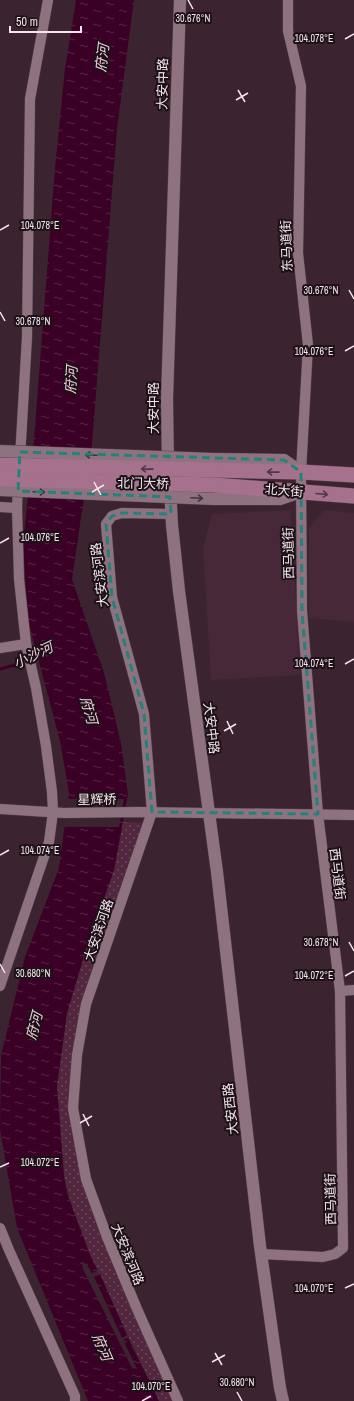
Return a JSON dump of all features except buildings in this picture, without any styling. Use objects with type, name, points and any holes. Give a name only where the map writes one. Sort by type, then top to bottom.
[{"type":"main road","name":"北门大桥","points":[[0,465],[214,478]]},
{"type":"main road","name":"北大街","points":[[214,478],[301,472],[354,475]]},
{"type":"main road","name":"北大街","points":[[214,478],[300,492],[354,496]]},
{"type":"main road","name":"北门大桥","points":[[0,479],[214,478]]},
{"type":"street","points":[[0,986],[58,812],[52,792],[46,746],[27,648],[19,579],[17,508],[27,337],[30,98],[48,0]]},
{"type":"street","name":"大安中路","points":[[180,0],[167,399],[167,447],[171,514],[179,591],[210,813]]},
{"type":"street","name":"东马道街","points":[[288,0],[288,31],[301,86],[298,253],[308,345],[300,492]]},
{"type":"street","points":[[0,452],[214,478]]},
{"type":"street","points":[[0,490],[214,478]]},
{"type":"street","name":"西马道街","points":[[261,1254],[323,1257],[335,1254],[343,1248],[340,991],[318,814],[302,611],[300,492]]},
{"type":"street","points":[[0,507],[17,508]]},
{"type":"street","name":"大安滨河路","points":[[171,514],[122,514],[112,516],[106,524],[112,597],[144,714],[152,812],[86,1004],[76,1055],[73,1108],[86,1179],[107,1238],[136,1309],[178,1401]]},
{"type":"street","points":[[0,648],[27,648]]},
{"type":"street","name":"星辉桥","points":[[0,809],[58,812],[354,815]]},
{"type":"street","name":"大安西路","points":[[210,813],[261,1254],[283,1401]]},
{"type":"street","points":[[340,991],[354,990]]},
{"type":"street","points":[[0,1228],[75,1396],[75,1401]]},
{"type":"highlighted area","points":[[20,452],[284,460],[301,472],[302,611],[318,814],[152,812],[144,714],[112,597],[106,524],[112,516],[122,513],[171,514],[170,497],[18,491]]},
{"type":"shaded area","points":[[291,510],[300,675],[211,680],[203,548],[212,514]]},
{"type":"shaded area","points":[[324,510],[354,513],[354,622],[309,618],[309,528]]},
{"type":"shaded area","points":[[123,822],[143,823],[74,1056],[80,1168],[175,1401],[159,1401],[90,1255],[73,1211],[64,1176],[57,1086],[67,1013],[87,946],[114,870]]},
{"type":"water","name":"府河","points":[[76,0],[134,0],[117,129],[92,444],[72,579],[104,673],[121,743],[128,794],[114,870],[87,946],[67,1013],[57,1086],[64,1176],[67,1193],[90,1255],[98,1271],[92,1273],[87,1265],[82,1261],[83,1269],[132,1368],[137,1369],[123,1340],[128,1338],[159,1401],[88,1401],[17,1228],[0,1129],[1,1056],[25,957],[59,868],[69,793],[60,741],[28,620],[23,544],[34,440],[55,168],[65,69]]},
{"type":"water","points":[[100,1274],[127,1335],[122,1338],[94,1277]]},
{"type":"pier","points":[[66,799],[124,799],[119,827],[62,827]]},
{"type":"waterway","name":"小沙河","points":[[0,669],[15,665],[40,652]]}]
